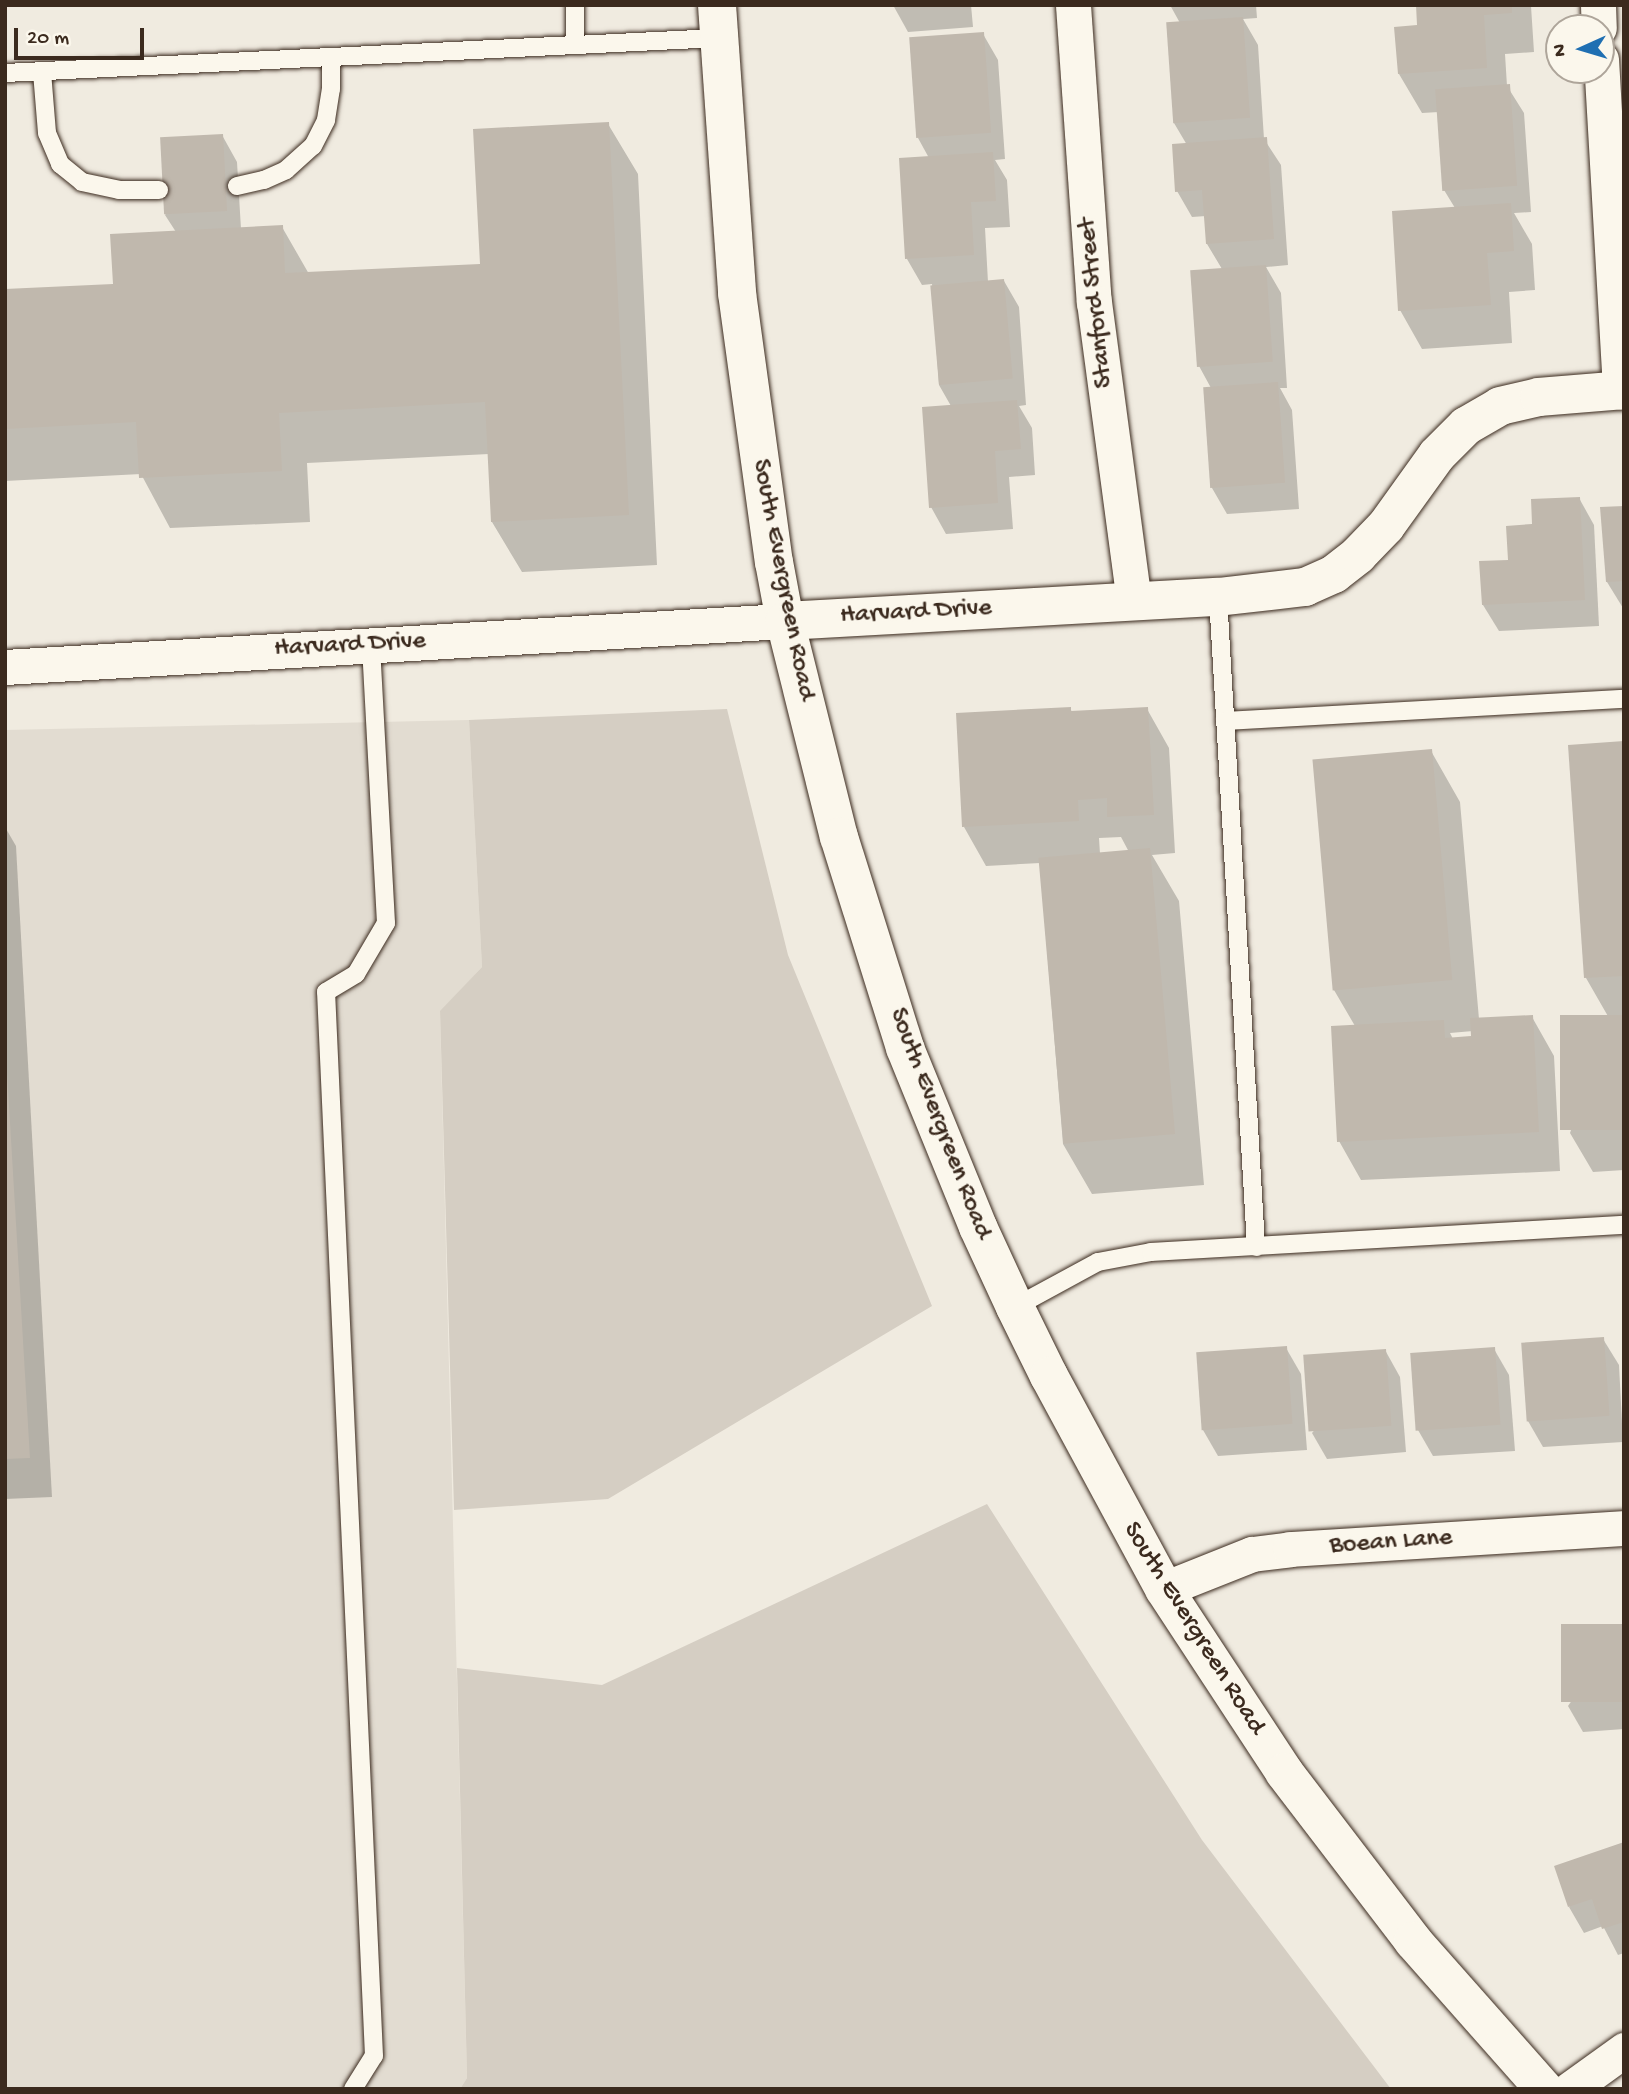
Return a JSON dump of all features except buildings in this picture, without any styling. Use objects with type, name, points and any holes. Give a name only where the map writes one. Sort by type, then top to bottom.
[{"type":"main road","name":"South Evergreen Road","points":[[718,21],[737,293],[756,445],[785,621],[839,837],[905,1048],[978,1227],[1015,1307],[1055,1388],[1164,1589],[1284,1772],[1404,1930],[1544,2089]]},
{"type":"main road","name":"Harvard Drive","points":[[785,621],[1218,597],[1305,587],[1334,574],[1386,526],[1437,455],[1466,426],[1500,406],[1539,397],[1622,391]]},
{"type":"street","name":"Stanford Street","points":[[1073,5],[1094,302],[1134,600]]},
{"type":"street","points":[[1603,84],[1622,391]]},
{"type":"street","name":"Harvard Drive","points":[[5,667],[785,621]]},
{"type":"street","name":"Boean Lane","points":[[1164,1589],[1252,1554],[1290,1549],[1624,1528]]},
{"type":"street","points":[[1570,2089],[1624,2050]]},
{"type":"lane","points":[[575,5],[575,44]]},
{"type":"lane","points":[[5,74],[575,44],[718,21]]},
{"type":"lane","points":[[237,186],[264,180],[286,170],[313,146],[326,120],[331,89],[331,57]]},
{"type":"lane","points":[[42,72],[47,133],[60,164],[82,182],[119,190],[159,190]]},
{"type":"lane","points":[[1218,597],[1256,1247]]},
{"type":"lane","points":[[353,2089],[374,2056],[326,992],[356,974],[386,923],[371,645]]},
{"type":"lane","points":[[1225,721],[1624,699]]},
{"type":"lane","points":[[1015,1307],[1098,1262],[1151,1252],[1624,1225]]},
{"type":"shaded area","points":[[727,709],[788,955],[932,1306],[608,1499],[454,1510],[440,1011],[482,967],[469,720]]},
{"type":"shaded area","points":[[469,720],[482,967],[440,1012],[467,2078],[460,2089],[5,2089],[5,730]]},
{"type":"shaded area","points":[[987,1504],[1202,1840],[1391,2089],[460,2089],[467,2078],[457,1668],[602,1685]]}]
